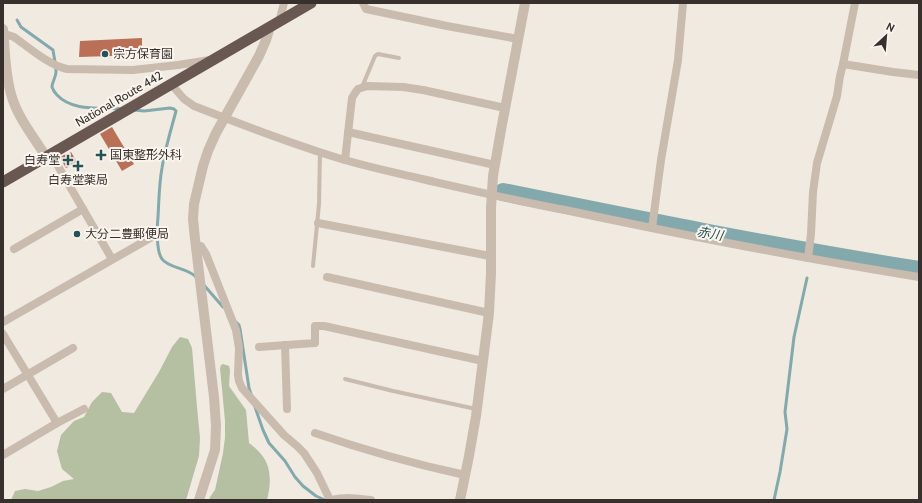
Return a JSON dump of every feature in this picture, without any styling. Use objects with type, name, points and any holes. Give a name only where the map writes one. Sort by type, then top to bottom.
[{"type":"highway","name":"National Route 442","points":[[3,182],[311,3]]},
{"type":"street","points":[[199,500],[214,450],[216,426],[214,397],[195,246],[193,219],[194,204],[208,151],[216,133],[259,56],[284,3]]},
{"type":"street","points":[[363,3],[366,9],[518,40]]},
{"type":"street","points":[[460,500],[477,409],[489,312],[491,195],[505,108],[525,3]]},
{"type":"street","points":[[652,228],[661,160],[678,60],[683,3]]},
{"type":"street","points":[[808,258],[813,192],[817,163],[837,96],[855,3]]},
{"type":"street","points":[[3,32],[14,37],[51,63],[67,69],[134,70],[215,59]]},
{"type":"street","points":[[3,32],[11,96],[18,111],[24,122],[49,155],[112,259]]},
{"type":"street","points":[[843,64],[919,75]]},
{"type":"street","points":[[171,84],[194,106],[270,135],[345,160],[491,195],[715,241],[919,277]]},
{"type":"street","points":[[345,160],[352,98],[358,89],[362,87],[403,87],[505,108]]},
{"type":"street","points":[[348,132],[495,165]]},
{"type":"street","points":[[14,250],[83,209]]},
{"type":"street","points":[[318,222],[490,256]]},
{"type":"street","points":[[3,322],[152,237]]},
{"type":"street","points":[[195,246],[201,246],[206,254],[236,330],[239,348],[238,375],[242,388],[284,435],[304,453],[317,473],[330,500],[346,498],[371,500]]},
{"type":"street","points":[[327,277],[489,312]]},
{"type":"street","points":[[259,347],[314,343],[315,326],[324,326],[483,361]]},
{"type":"street","points":[[3,334],[57,423]]},
{"type":"street","points":[[285,345],[287,409]]},
{"type":"street","points":[[3,389],[73,348]]},
{"type":"street","points":[[3,455],[84,409]]},
{"type":"street","points":[[315,433],[408,462],[465,475]]},
{"type":"lane","points":[[362,87],[375,56],[378,54],[399,58]]},
{"type":"lane","points":[[313,266],[318,222],[320,152]]},
{"type":"lane","points":[[345,378],[393,391],[477,409]]},
{"type":"green space","points":[[180,337],[188,339],[192,348],[200,438],[199,456],[186,500],[11,500],[15,491],[25,489],[38,491],[63,481],[74,479],[62,469],[57,451],[61,435],[74,421],[84,417],[92,402],[102,392],[111,393],[122,412],[134,413],[159,372],[172,347]]},
{"type":"green space","points":[[223,364],[229,366],[229,386],[246,410],[249,443],[265,459],[269,470],[270,482],[267,500],[209,500],[215,490],[225,438],[225,421],[220,368]]},
{"type":"building","name":"宗方保育園","points":[[142,38],[142,55],[79,57],[80,41]]},
{"type":"building","name":"国東整形外科","points":[[112,127],[134,164],[122,171],[100,134]]},
{"type":"building","name":"白寿堂","points":[[71,152],[77,162],[66,168],[60,157],[66,154],[68,155]]},
{"type":"waterway","points":[[17,20],[21,27],[53,50],[56,72],[52,87],[57,95],[71,104],[88,108],[122,109]]},
{"type":"waterway","points":[[134,110],[144,111],[170,108],[176,111],[166,147],[161,174],[157,239],[160,255],[165,262],[196,277]]},
{"type":"waterway","name":"赤川","points":[[503,192],[762,243],[919,270]]},
{"type":"waterway","points":[[774,500],[787,429],[785,412],[794,337],[807,278]]},
{"type":"waterway","points":[[203,284],[223,307]]},
{"type":"waterway","points":[[236,322],[240,329],[251,394]]},
{"type":"waterway","points":[[255,407],[269,443],[285,461],[295,477],[303,486],[316,496],[325,500]]},
{"type":"place","name":"宗方保育園","points":[[105,54]]},
{"type":"place","name":"国東整形外科","points":[[101,155]]},
{"type":"place","name":"白寿堂","points":[[68,160]]},
{"type":"place","name":"白寿堂薬局","points":[[78,166]]},
{"type":"place","name":"大分二豊郵便局","points":[[77,234]]}]
